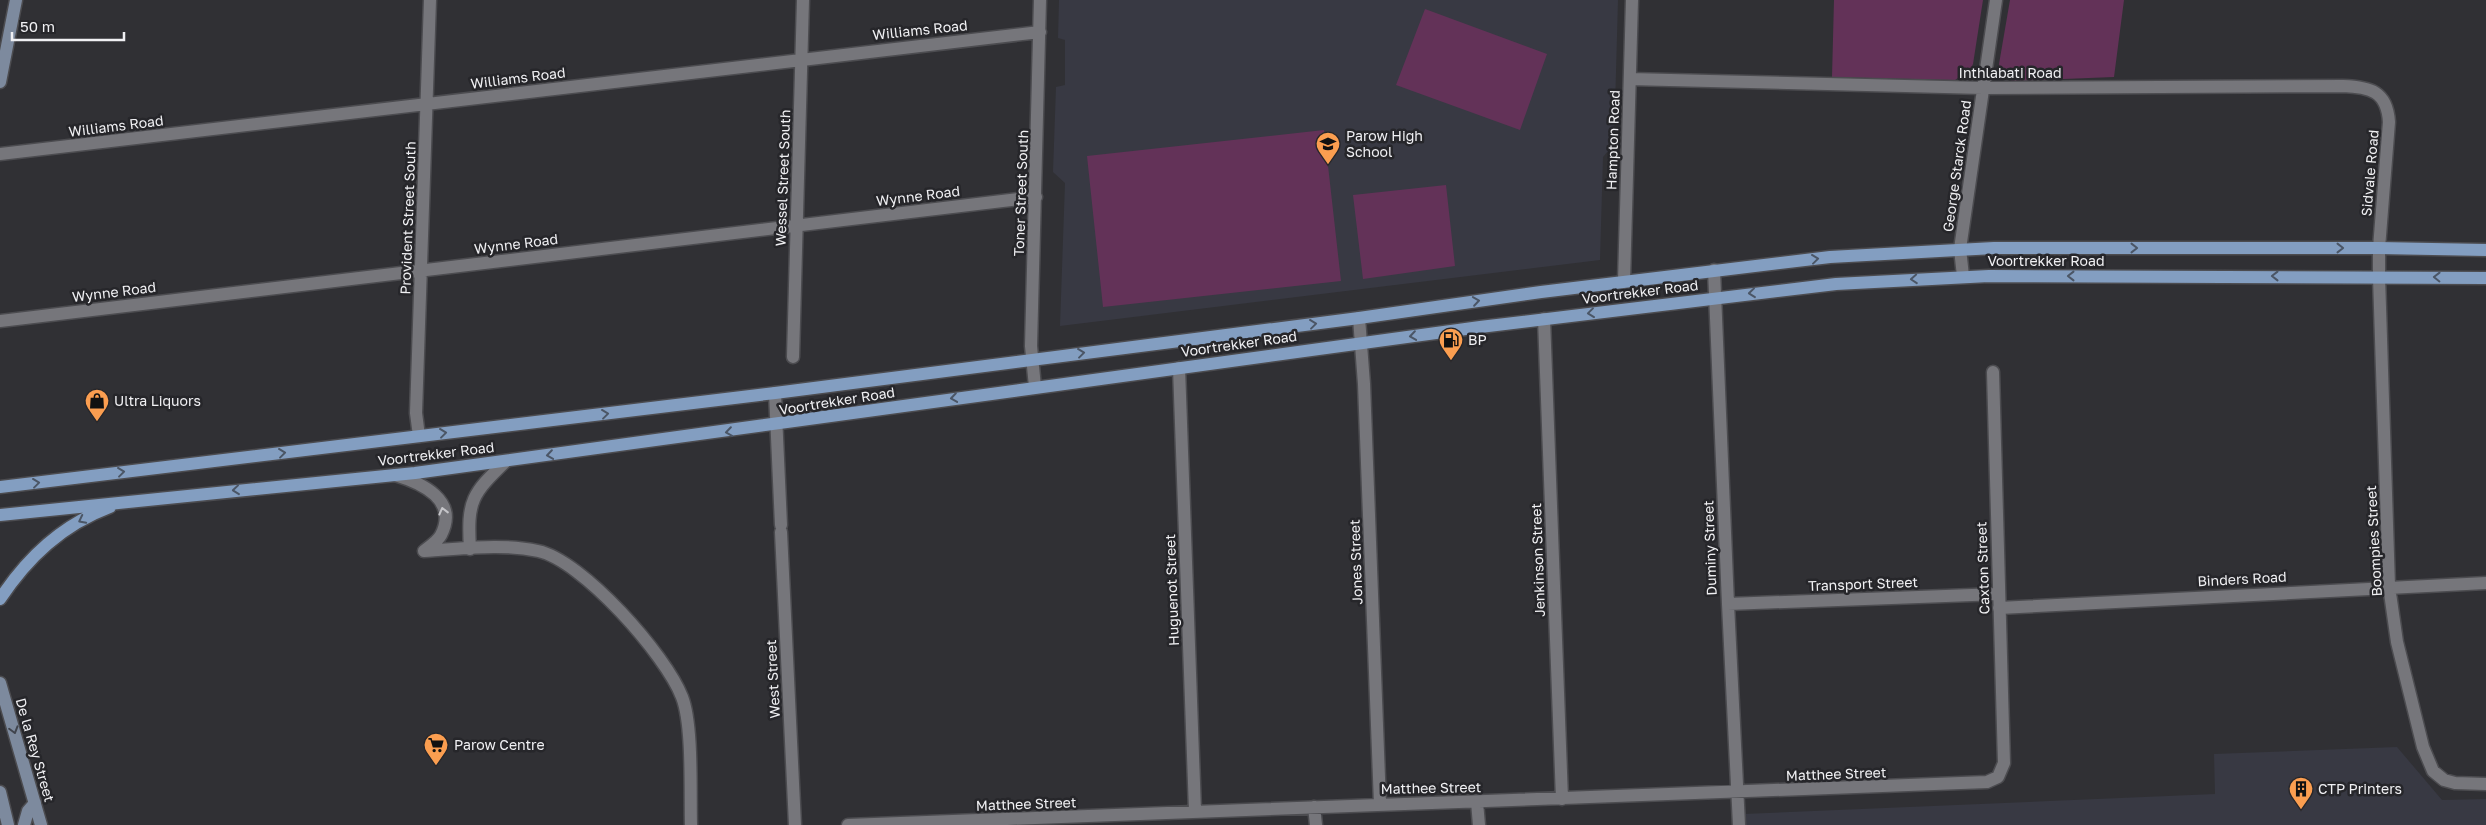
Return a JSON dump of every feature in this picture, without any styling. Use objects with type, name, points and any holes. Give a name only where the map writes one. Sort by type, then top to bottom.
[{"type":"main road","points":[[0,82],[16,0]]},
{"type":"main road","name":"Voortrekker Road","points":[[0,487],[775,394],[1032,359],[1359,318],[1624,281],[1830,257],[1960,249],[2379,248],[2486,250]]},
{"type":"main road","name":"Voortrekker Road","points":[[0,516],[127,501],[394,475],[506,461],[777,425],[1035,387],[1544,319],[1836,284],[1963,276],[2486,278]]},
{"type":"main road","points":[[0,599],[26,564],[55,536],[86,518],[127,501]]},
{"type":"main road","name":"De la Rey Street","points":[[0,683],[41,825]]},
{"type":"main road","points":[[0,792],[8,825]]},
{"type":"main road","points":[[24,825],[28,811],[35,803]]},
{"type":"street","name":"Provident Street South","points":[[419,436],[416,413],[430,0]]},
{"type":"street","name":"Wessel Street South","points":[[793,356],[803,0]]},
{"type":"street","name":"Toner Street South","points":[[1035,387],[1032,359],[1040,0]]},
{"type":"street","name":"Hampton Road","points":[[1624,281],[1632,0]]},
{"type":"street","name":"George Starck Road","points":[[1963,276],[1960,249],[1996,0]]},
{"type":"street","name":"Williams Road","points":[[0,154],[1040,32]]},
{"type":"street","name":"Inthlabati Road","points":[[1630,79],[1983,88],[2343,86],[2371,90],[2385,102]]},
{"type":"street","name":"Sidvale Road","points":[[2379,248],[2389,122],[2385,102]]},
{"type":"street","name":"Wynne Road","points":[[0,321],[1036,197]]},
{"type":"street","name":"Boompies Street","points":[[2379,248],[2390,586],[2397,642],[2427,759],[2433,770],[2444,780],[2455,784],[2486,784]]},
{"type":"street","name":"Duminy Street","points":[[1714,270],[1728,604],[1740,825]]},
{"type":"street","name":"Jones Street","points":[[1359,318],[1380,804]]},
{"type":"street","name":"Jenkinson Street","points":[[1544,319],[1562,799]]},
{"type":"street","name":"Huguenot Street","points":[[1179,368],[1195,811]]},
{"type":"street","name":"Caxton Street","points":[[1993,372],[2004,763]]},
{"type":"street","name":"West Street","points":[[775,394],[795,825]]},
{"type":"street","points":[[470,549],[468,523],[470,507],[477,491],[506,461]]},
{"type":"street","points":[[394,475],[416,482],[432,491],[443,506],[445,522],[441,537],[424,551],[492,547],[540,551],[574,569],[623,613],[668,670],[682,697],[687,720],[691,825]]},
{"type":"street","points":[[468,523],[478,536],[492,547]]},
{"type":"street","name":"Binders Road","points":[[1999,608],[2486,582]]},
{"type":"street","name":"Transport Street","points":[[1728,604],[1999,594]]},
{"type":"street","name":"Matthee Street","points":[[848,825],[1150,819],[1195,811],[1737,793],[1987,782],[1998,777],[2004,763]]},
{"type":"street","points":[[1477,802],[1479,825]]},
{"type":"street","points":[[1314,807],[1316,825]]},
{"type":"shaded area","name":"Parow High School","points":[[1059,0],[1618,0],[1614,144],[1603,157],[1600,260],[1060,326],[1065,183],[1053,172],[1056,87],[1065,85],[1065,40],[1058,38]]},
{"type":"shaded area","points":[[1834,0],[1983,0],[1973,64],[1970,70],[1955,80],[1832,77]]},
{"type":"shaded area","points":[[2010,0],[2124,0],[2114,77],[2012,81],[2001,75],[1999,64]]},
{"type":"shaded area","points":[[1425,9],[1547,54],[1520,130],[1396,85]]},
{"type":"shaded area","points":[[1324,130],[1341,281],[1103,307],[1087,156]]},
{"type":"shaded area","points":[[1446,185],[1455,266],[1363,279],[1353,195]]},
{"type":"shaded area","points":[[2397,747],[2442,800],[2486,799],[2486,825],[1745,825],[1744,814],[2215,794],[2214,754]]},
{"type":"place","name":"Parow High School","points":[[1328,165]]},
{"type":"place","name":"BP","points":[[1451,361]]},
{"type":"place","name":"Ultra Liquors","points":[[97,422]]},
{"type":"place","name":"Parow Centre","points":[[436,766]]},
{"type":"place","name":"CTP Printers","points":[[2301,810]]}]
